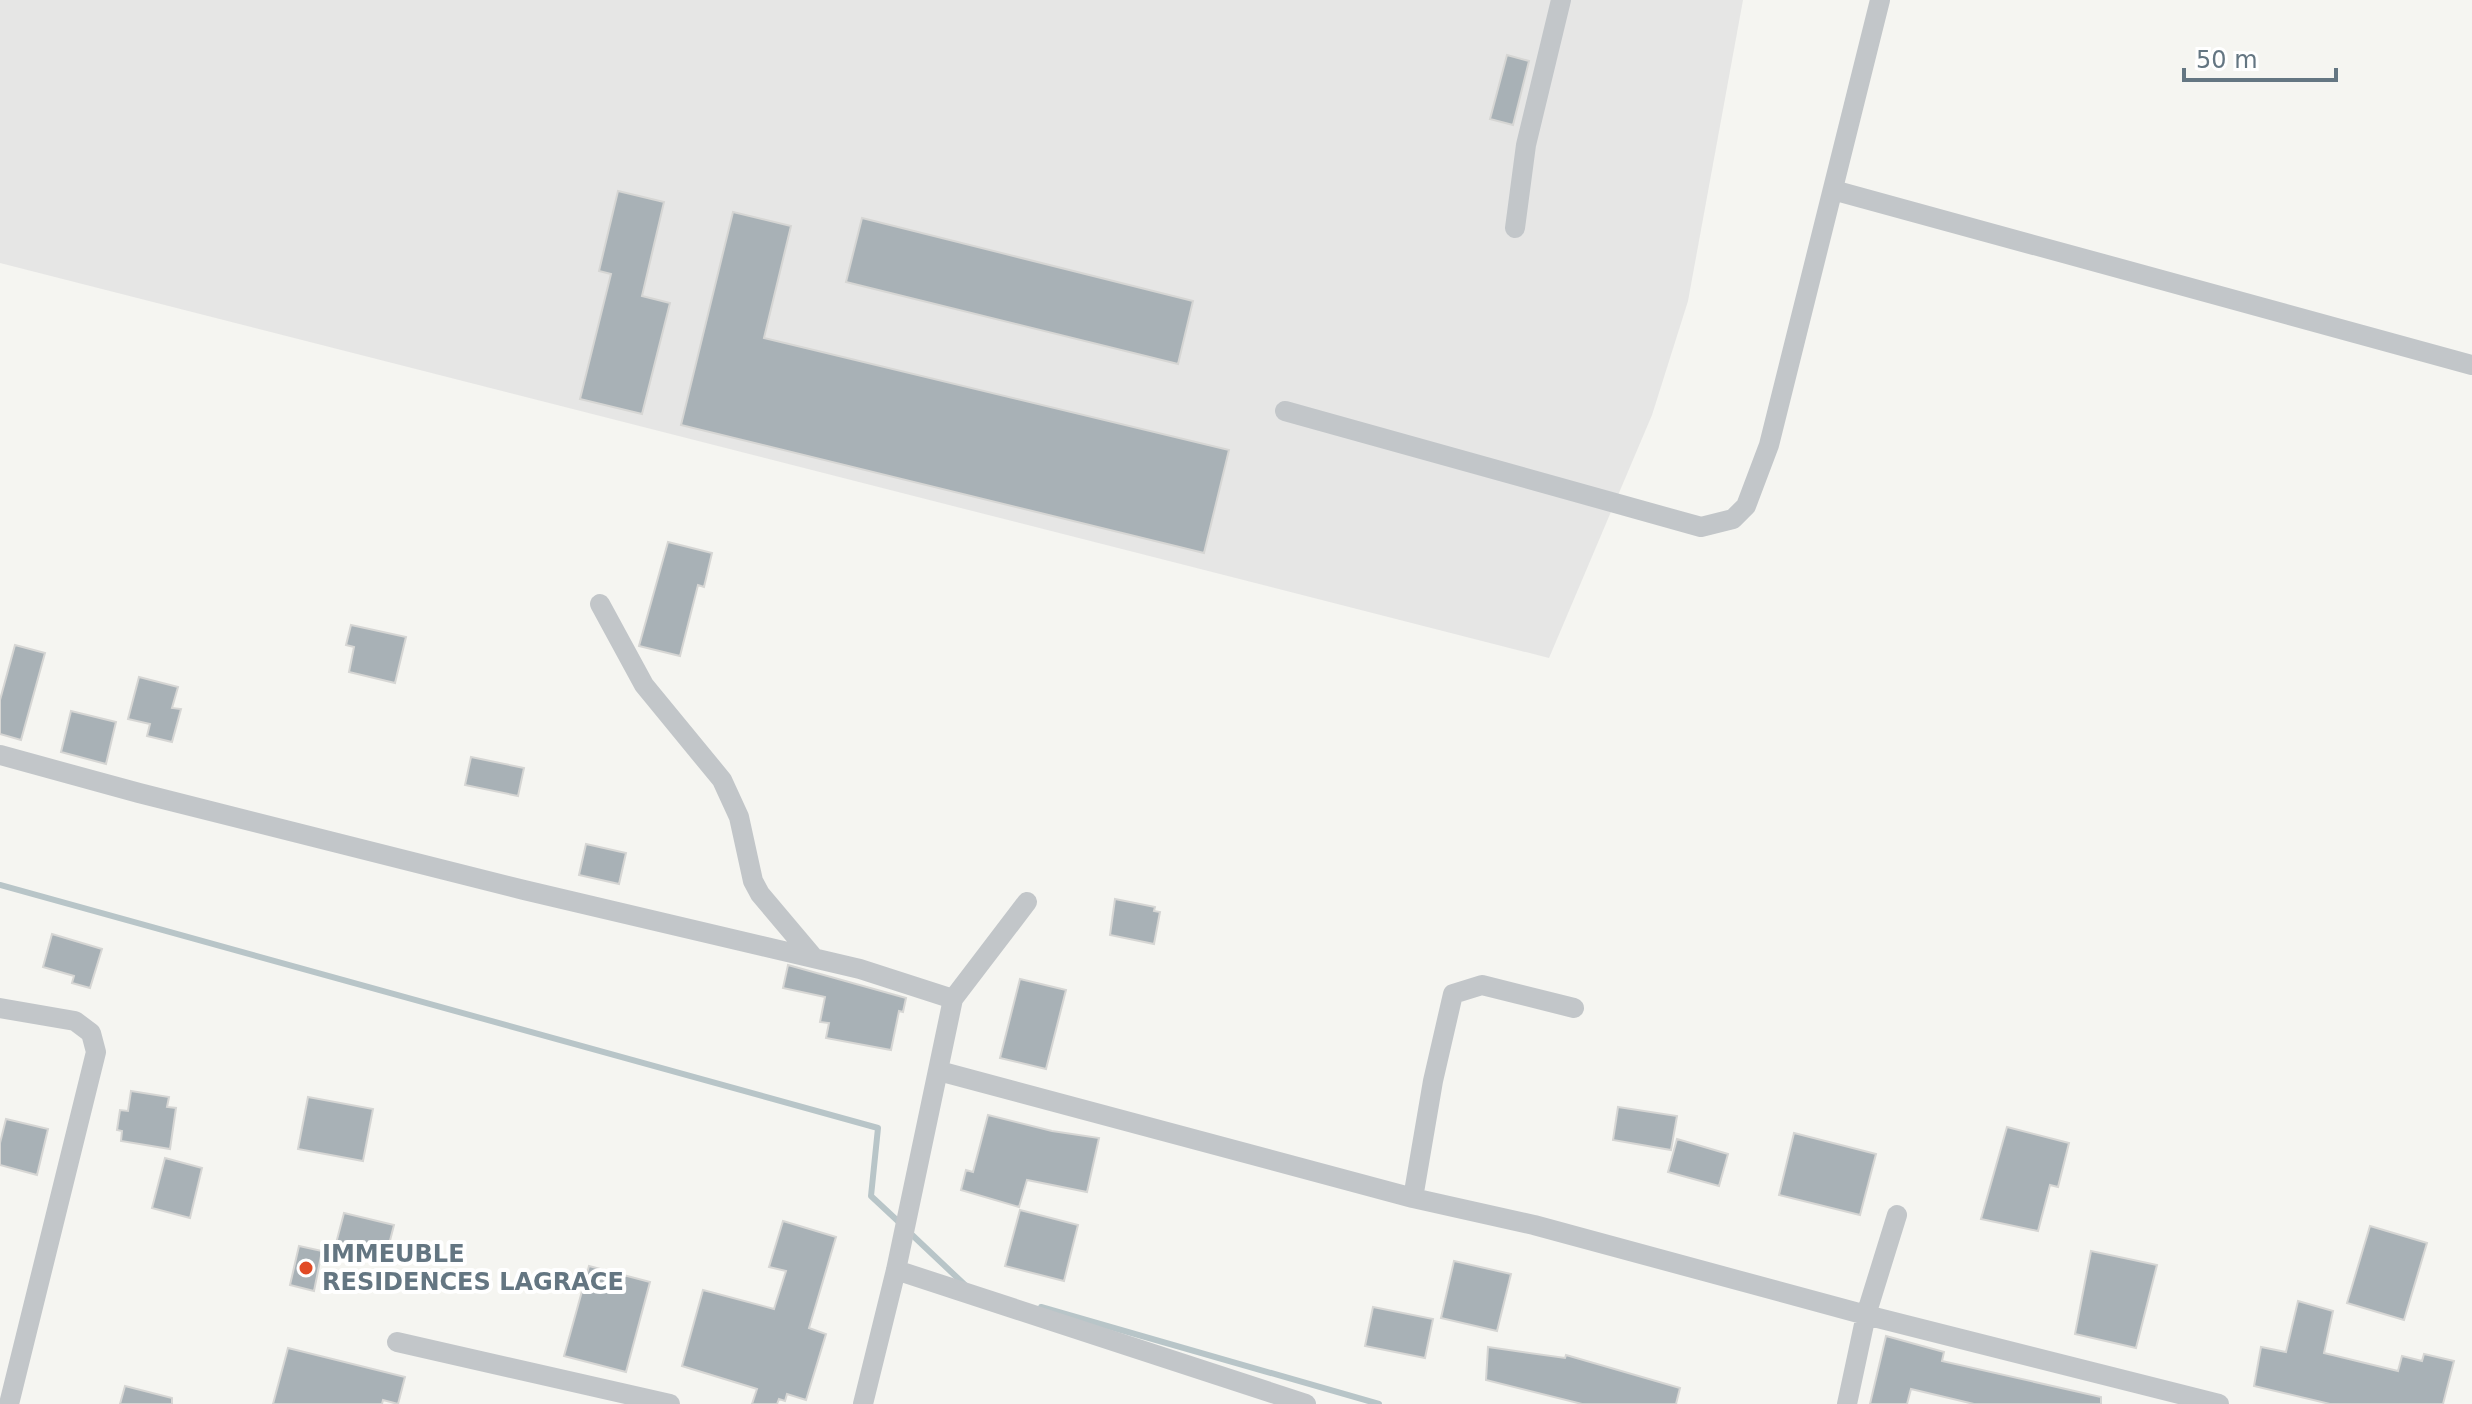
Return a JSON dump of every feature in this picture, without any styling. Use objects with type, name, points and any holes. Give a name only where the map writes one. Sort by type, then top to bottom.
[{"type":"street","points":[[1515,228],[1526,145],[1561,0]]},
{"type":"street","points":[[1285,411],[1701,527],[1733,519],[1746,506],[1769,445],[1880,0]]},
{"type":"street","points":[[1833,190],[2472,365]]},
{"type":"street","points":[[600,604],[644,685],[722,780],[739,817],[753,881],[760,894],[814,958]]},
{"type":"street","points":[[0,755],[524,890],[814,958],[953,999]]},
{"type":"street","points":[[863,1404],[896,1270],[953,999],[1027,902]]},
{"type":"street","points":[[1413,1198],[1433,1081],[1453,994],[1482,985],[1574,1008]]},
{"type":"street","points":[[0,1008],[75,1021],[91,1033],[96,1052],[9,1404]]},
{"type":"street","points":[[939,1071],[1413,1198],[1534,1225],[1866,1315],[2219,1404]]},
{"type":"street","points":[[1847,1404],[1866,1315],[1897,1215]]},
{"type":"street","points":[[896,1270],[1306,1404]]},
{"type":"street","points":[[397,1342],[670,1404]]},
{"type":"shaded area","points":[[0,0],[1743,0],[1688,301],[1652,415],[1549,658],[0,263]]},
{"type":"building","points":[[1507,55],[1529,61],[1513,125],[1490,119]]},
{"type":"building","points":[[618,191],[664,202],[642,296],[670,303],[642,414],[580,399],[611,274],[599,271]]},
{"type":"building","points":[[733,212],[791,226],[764,338],[1229,450],[1204,553],[681,425]]},
{"type":"building","points":[[862,218],[1193,301],[1178,364],[846,282]]},
{"type":"building","points":[[668,542],[712,553],[704,587],[698,585],[680,656],[639,646]]},
{"type":"building","points":[[351,625],[406,637],[395,683],[349,672],[354,647],[346,645]]},
{"type":"building","points":[[15,645],[45,653],[21,740],[0,734],[0,700]]},
{"type":"building","points":[[139,677],[178,687],[172,708],[181,709],[172,742],[147,736],[150,724],[128,719]]},
{"type":"building","points":[[71,711],[116,722],[106,764],[61,752]]},
{"type":"building","points":[[471,757],[524,768],[518,796],[465,785]]},
{"type":"building","points":[[586,844],[626,853],[619,884],[579,875]]},
{"type":"building","points":[[1115,899],[1155,907],[1154,911],[1160,912],[1154,944],[1110,935]]},
{"type":"building","points":[[52,934],[102,949],[90,988],[72,983],[74,976],[43,967]]},
{"type":"building","points":[[788,965],[906,998],[903,1012],[899,1011],[891,1050],[826,1038],[829,1023],[820,1022],[825,997],[783,988]]},
{"type":"building","points":[[1020,979],[1066,990],[1046,1069],[1000,1058]]},
{"type":"building","points":[[131,1091],[169,1097],[167,1107],[176,1108],[170,1149],[121,1141],[122,1131],[117,1130],[120,1110],[128,1111]]},
{"type":"building","points":[[308,1097],[373,1109],[363,1161],[298,1149]]},
{"type":"building","points":[[1618,1107],[1677,1116],[1671,1150],[1613,1140]]},
{"type":"building","points":[[988,1115],[1052,1131],[1099,1138],[1087,1192],[1027,1180],[1019,1207],[961,1190],[966,1170],[973,1172]]},
{"type":"building","points":[[6,1119],[48,1129],[37,1175],[0,1165],[0,1143]]},
{"type":"building","points":[[2007,1127],[2069,1143],[2058,1187],[2050,1185],[2038,1231],[1981,1219]]},
{"type":"building","points":[[1794,1133],[1876,1154],[1860,1215],[1779,1195]]},
{"type":"building","points":[[1677,1139],[1728,1154],[1719,1186],[1668,1172]]},
{"type":"building","points":[[165,1158],[202,1168],[190,1218],[152,1208]]},
{"type":"building","points":[[1020,1210],[1078,1225],[1064,1281],[1005,1266]]},
{"type":"building","points":[[344,1213],[394,1225],[384,1264],[334,1251]]},
{"type":"building","points":[[783,1221],[836,1237],[809,1328],[826,1334],[806,1400],[787,1394],[785,1401],[779,1399],[777,1404],[752,1404],[757,1389],[682,1366],[703,1290],[774,1309],[786,1271],[769,1267]]},
{"type":"building","points":[[2370,1226],[2427,1243],[2404,1320],[2347,1303]]},
{"type":"building","name":"IMMEUBLE RESIDENCES LAGRACE","points":[[299,1246],[322,1251],[314,1291],[290,1285]]},
{"type":"building","points":[[2091,1251],[2157,1265],[2136,1348],[2075,1334]]},
{"type":"building","points":[[1454,1261],[1511,1274],[1497,1331],[1441,1318]]},
{"type":"building","points":[[589,1266],[650,1282],[626,1372],[564,1356]]},
{"type":"building","points":[[2298,1301],[2333,1311],[2324,1353],[2398,1371],[2402,1356],[2422,1361],[2424,1354],[2454,1361],[2443,1404],[2330,1404],[2254,1386],[2261,1347],[2286,1352]]},
{"type":"building","points":[[1373,1307],[1433,1319],[1425,1358],[1365,1346]]},
{"type":"building","points":[[1886,1336],[1944,1352],[1942,1361],[2101,1397],[2101,1404],[1974,1404],[1911,1389],[1907,1404],[1870,1404]]},
{"type":"building","points":[[1488,1347],[1565,1358],[1566,1355],[1680,1388],[1676,1404],[1582,1404],[1486,1380]]},
{"type":"building","points":[[288,1348],[405,1377],[398,1404],[383,1400],[382,1404],[273,1404]]},
{"type":"building","points":[[125,1386],[172,1398],[172,1404],[120,1404]]},
{"type":"waterway","points":[[0,885],[878,1128],[871,1196],[901,1224]]},
{"type":"waterway","points":[[909,1232],[965,1285]]},
{"type":"waterway","points":[[1041,1307],[1379,1404]]},
{"type":"place","name":"IMMEUBLE RESIDENCES LAGRACE","points":[[306,1268]]}]
